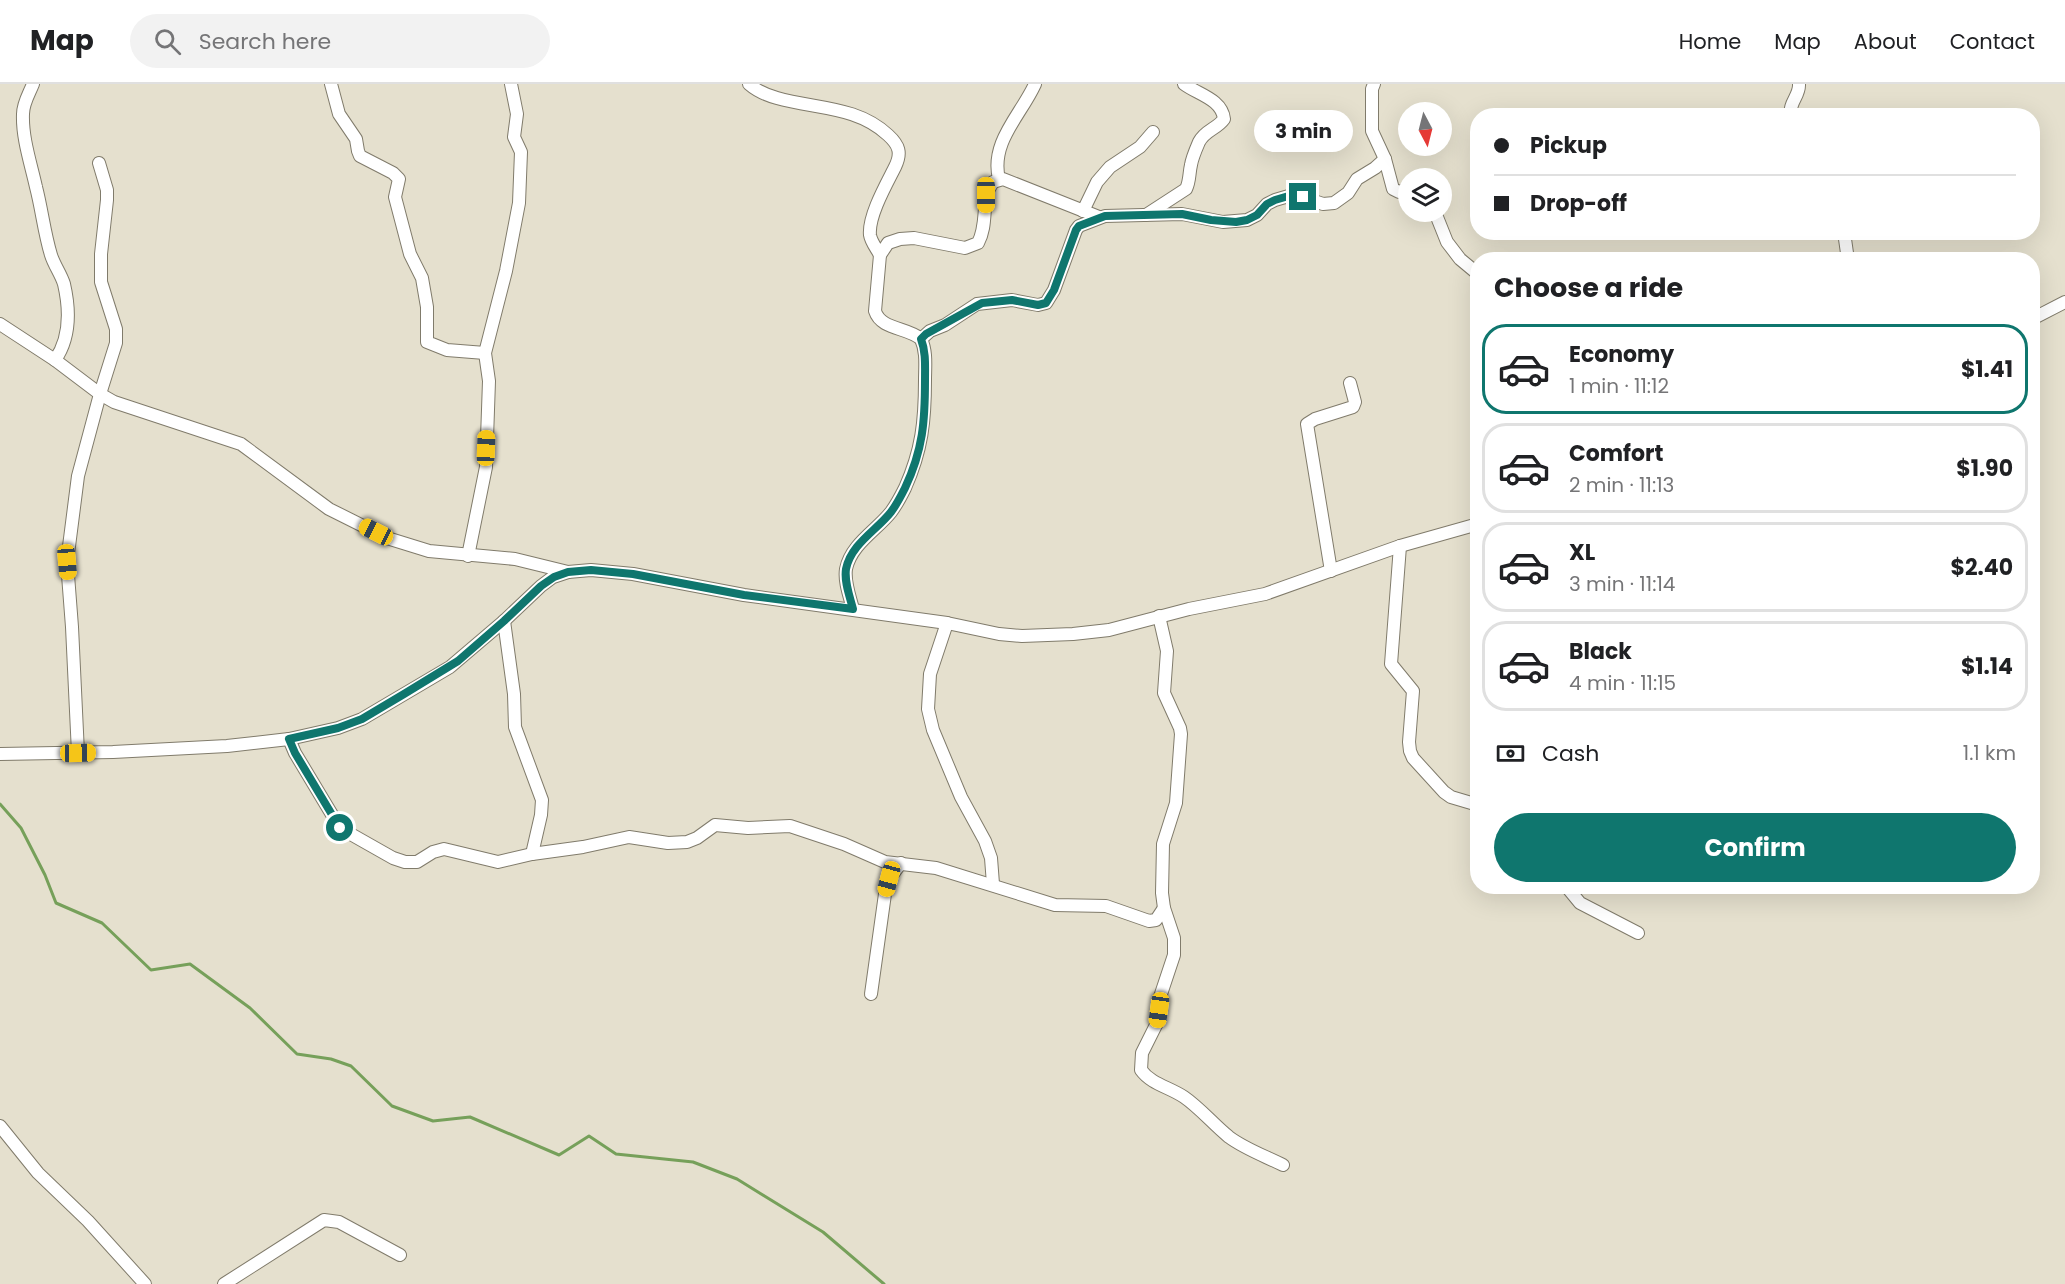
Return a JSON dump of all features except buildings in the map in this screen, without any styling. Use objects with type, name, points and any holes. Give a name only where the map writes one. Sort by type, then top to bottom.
[{"type":"street","points":[[33,84],[25,102],[23,123],[44,227],[52,258],[64,285],[68,315],[66,340],[56,360]]},
{"type":"street","points":[[331,84],[339,114],[356,139],[360,156],[393,173],[399,179],[395,194],[396,203],[410,255],[422,278],[427,307],[427,342],[447,350],[485,353]]},
{"type":"street","points":[[468,556],[486,467],[489,381],[485,353],[506,271],[519,203],[521,152],[514,135],[517,114],[511,84]]},
{"type":"street","points":[[749,84],[764,94],[779,99],[835,108],[867,120],[882,129],[898,144],[898,160],[886,184],[871,225],[870,238],[880,255]]},
{"type":"street","points":[[999,179],[997,158],[1007,129],[1025,105],[1035,84]]},
{"type":"street","points":[[1146,215],[1186,189],[1199,142],[1207,131],[1222,123],[1224,119],[1222,112],[1207,96],[1184,84]]},
{"type":"street","points":[[1374,84],[1372,131],[1385,159],[1393,189],[1398,192]]},
{"type":"street","points":[[1790,108],[1798,94],[1799,84]]},
{"type":"street","points":[[1083,211],[1097,182],[1110,167],[1140,147],[1153,132]]},
{"type":"street","points":[[921,339],[930,331],[945,325],[977,304],[1012,300],[1038,305],[1046,303],[1054,290],[1076,230],[1079,226],[1099,217],[1182,214],[1236,222],[1257,215],[1267,204],[1285,197],[1298,195],[1319,203],[1334,203],[1348,193],[1357,179],[1385,159]]},
{"type":"street","points":[[78,753],[67,562],[78,476],[116,343],[116,329],[101,282],[101,254],[107,190],[99,163]]},
{"type":"street","points":[[853,609],[846,578],[848,562],[867,536],[895,507],[912,472],[922,441],[925,418],[925,353],[921,339],[908,331],[884,324],[877,317],[875,304],[880,255],[888,243],[900,239],[924,239],[965,248],[978,243],[986,218],[986,195],[993,182],[999,179],[1099,217]]},
{"type":"street","points":[[1439,222],[1447,242],[1460,260],[1470,268]]},
{"type":"street","points":[[2040,315],[2065,302]]},
{"type":"street","points":[[0,324],[56,360],[114,402],[241,444],[329,509],[387,538],[429,551],[515,559],[568,572]]},
{"type":"street","points":[[1331,571],[1307,424],[1315,419],[1353,407],[1355,402],[1350,383]]},
{"type":"street","points":[[0,754],[78,753],[216,746],[289,739],[338,728],[362,719],[450,667],[541,586],[554,577],[568,572],[591,570],[633,574],[744,595],[947,623],[1010,635],[1073,634],[1109,630],[1159,616],[1265,594],[1400,546],[1470,527]]},
{"type":"street","points":[[1400,546],[1391,664],[1413,691],[1410,751],[1418,765],[1443,792],[1470,803]]},
{"type":"street","points":[[1159,616],[1167,651],[1164,693],[1181,734],[1176,803],[1163,844],[1162,893],[1164,908],[1174,938],[1174,955],[1160,998],[1157,1023],[1142,1053],[1141,1070],[1154,1082],[1187,1099],[1228,1136],[1243,1146],[1283,1165]]},
{"type":"street","points":[[504,621],[514,694],[515,727],[542,800],[542,815],[532,854]]},
{"type":"street","points":[[947,623],[930,674],[928,709],[933,730],[961,798],[985,841],[991,858],[993,885]]},
{"type":"street","points":[[289,739],[340,828],[393,858],[405,862],[417,862],[433,852],[444,849],[492,862],[629,837],[668,843],[687,842],[697,838],[711,827],[719,825],[748,828],[782,825],[844,844],[885,862],[936,868],[1055,905],[1106,906],[1149,921],[1156,920],[1164,908]]},
{"type":"street","points":[[871,994],[885,894],[889,879],[901,863]]},
{"type":"street","points":[[1573,894],[1580,903],[1638,933]]},
{"type":"street","points":[[0,1126],[38,1173],[88,1221],[145,1284]]},
{"type":"street","points":[[224,1284],[324,1220],[339,1222],[400,1255]]},
{"type":"waterway","points":[[0,804],[21,828],[45,875],[56,903],[102,923],[151,970],[190,964],[250,1008],[297,1054],[331,1059],[351,1066],[392,1106],[433,1121],[470,1117],[559,1155],[589,1136],[616,1154],[693,1162],[737,1179],[823,1232],[884,1284]]},
{"type":"route","points":[[340,828],[289,739],[338,728],[362,719],[450,667],[541,586],[554,577],[568,572],[591,570],[633,574],[744,595],[853,609],[846,578],[848,562],[867,536],[895,507],[912,472],[922,441],[925,418],[925,353],[921,339],[926,334],[956,319],[977,304],[1012,300],[1043,305],[1049,301],[1076,230],[1079,226],[1099,217],[1182,214],[1236,222],[1257,215],[1267,204],[1275,200],[1292,195],[1303,197]]}]
